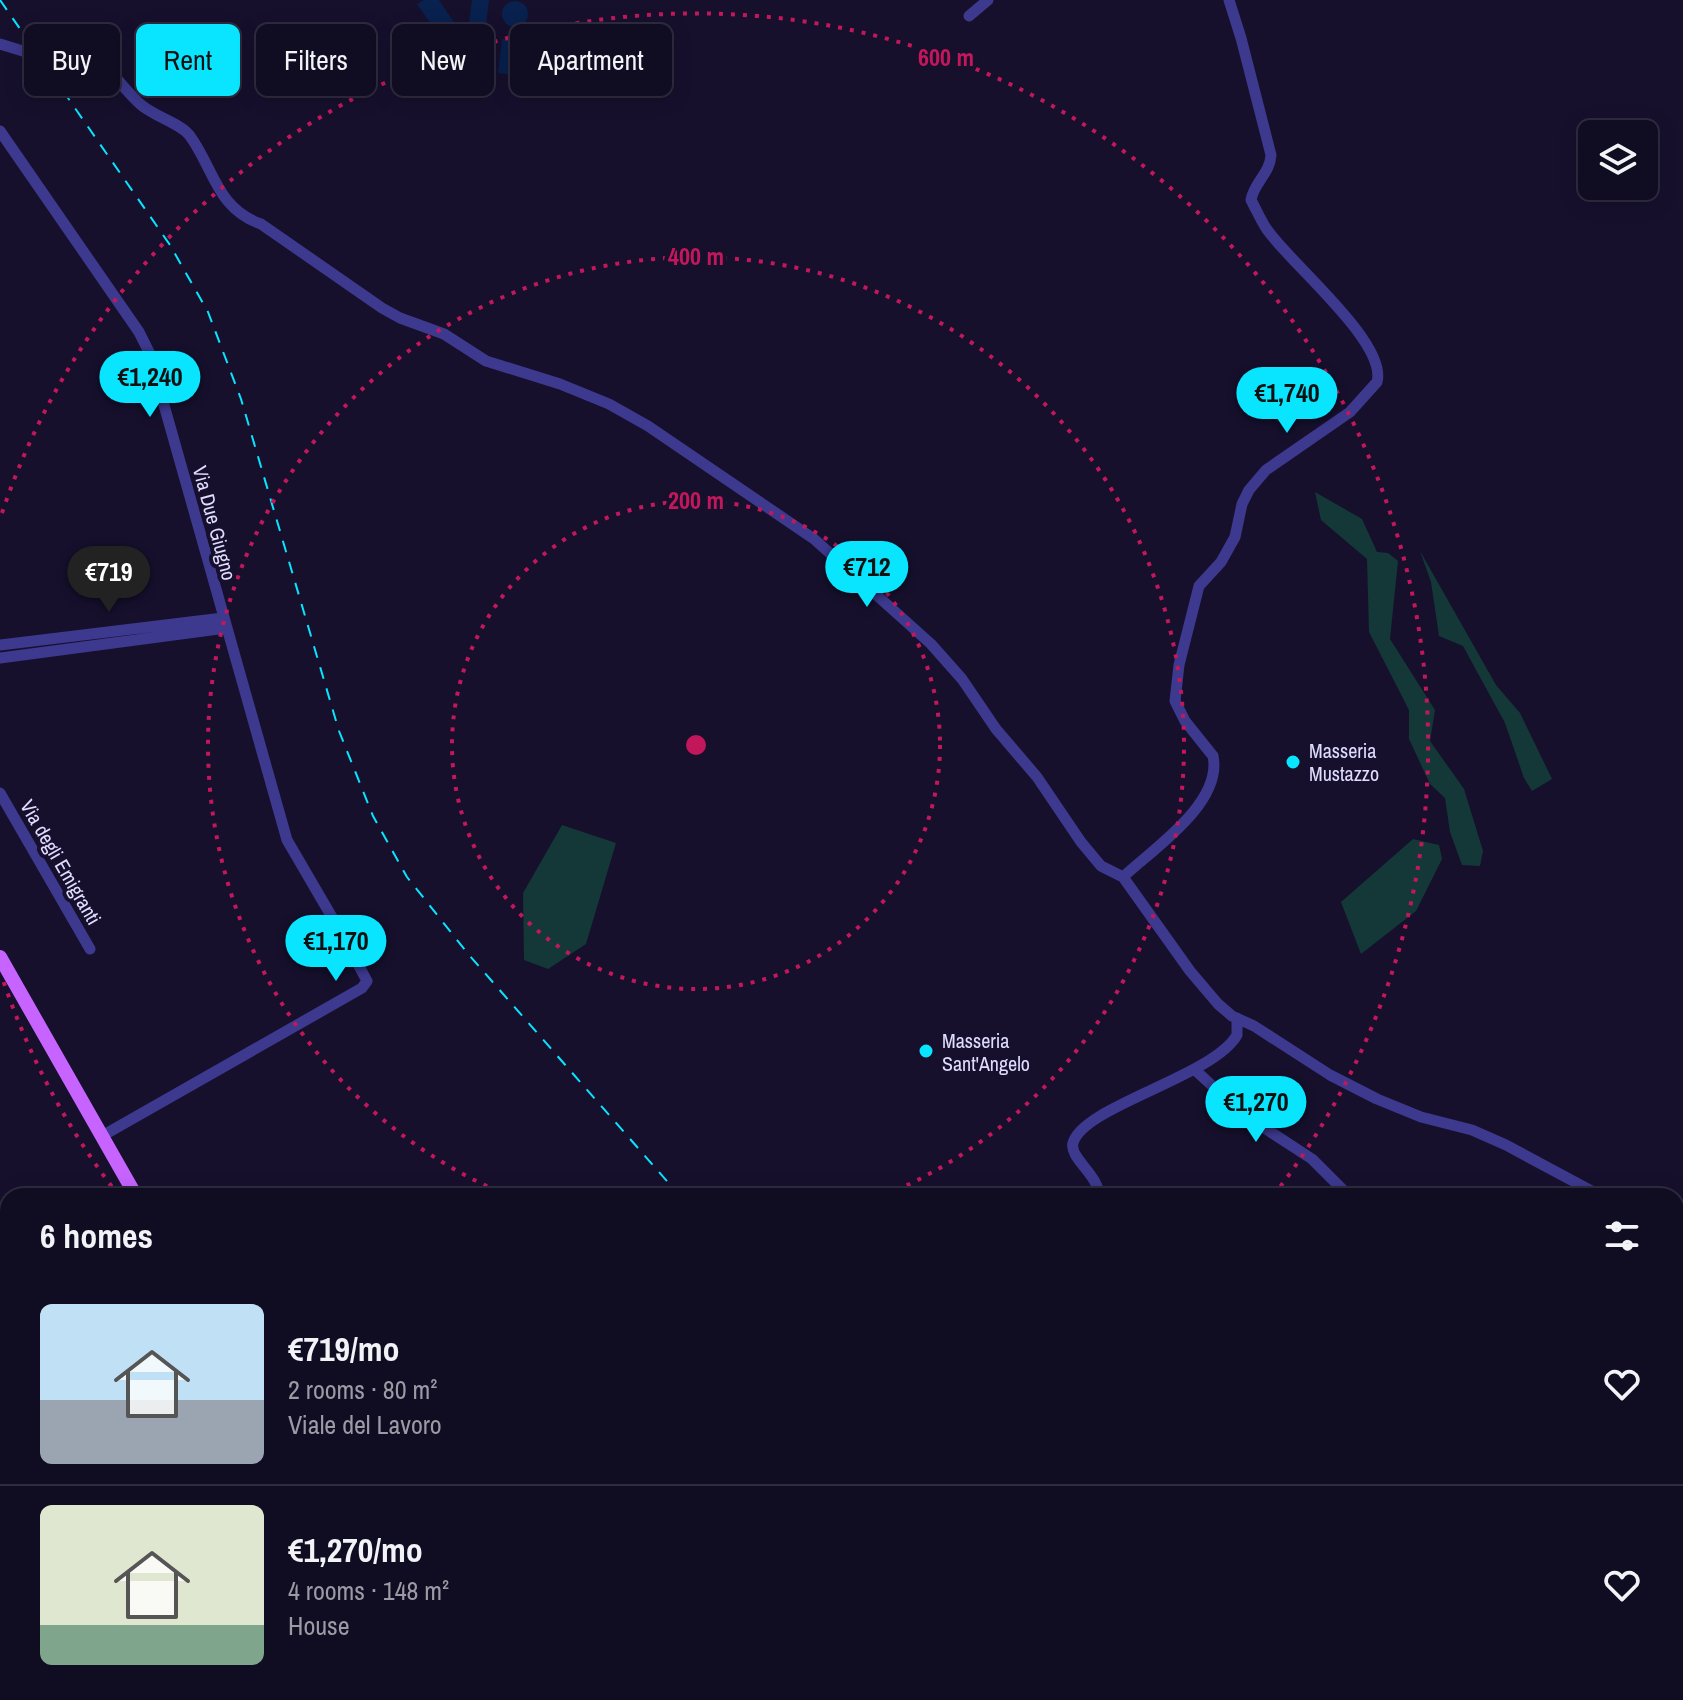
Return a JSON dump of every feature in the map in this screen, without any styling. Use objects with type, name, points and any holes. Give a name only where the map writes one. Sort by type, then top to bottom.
[{"type":"main road","points":[[0,957],[131,1188]]},
{"type":"street","points":[[969,16],[988,0]]},
{"type":"street","points":[[1123,877],[1197,809],[1211,782],[1213,756],[1185,721],[1174,696],[1199,586],[1221,562],[1235,537],[1242,504],[1257,480],[1266,470],[1350,412],[1379,377],[1377,362],[1359,332],[1266,229],[1251,200],[1270,165],[1271,155],[1229,0]]},
{"type":"street","points":[[0,44],[39,56],[98,57],[140,104],[188,132],[215,184],[232,207],[247,219],[261,224],[400,318],[444,334],[486,361],[560,384],[609,404],[648,426],[814,539],[931,644],[962,679],[996,729],[1037,777],[1081,842],[1101,866],[1123,877],[1190,971],[1218,1004],[1330,1075],[1377,1099],[1421,1117],[1472,1130],[1586,1188]]},
{"type":"street","name":"Via Due Giugno","points":[[0,131],[139,332],[149,352],[287,840],[367,981],[362,988],[102,1136]]},
{"type":"street","points":[[0,645],[224,623]]},
{"type":"street","points":[[0,658],[224,623]]},
{"type":"street","name":"Via degli Emigranti","points":[[0,793],[90,949]]},
{"type":"street","points":[[1098,1188],[1097,1182],[1075,1154],[1073,1143],[1076,1137],[1091,1122],[1115,1107],[1194,1069],[1234,1040],[1237,1018]]},
{"type":"street","points":[[1194,1069],[1243,1114],[1312,1159],[1341,1188]]},
{"type":"green space","points":[[1315,492],[1362,519],[1377,552],[1388,553],[1398,561],[1390,639],[1435,710],[1430,741],[1464,789],[1483,851],[1480,866],[1462,865],[1450,832],[1445,798],[1430,784],[1409,739],[1409,710],[1369,632],[1367,559],[1321,520]]},
{"type":"green space","points":[[1420,551],[1496,685],[1520,713],[1552,779],[1532,791],[1524,778],[1505,723],[1463,646],[1439,636],[1431,582]]},
{"type":"green space","points":[[562,825],[616,843],[586,944],[548,969],[524,960],[523,893]]},
{"type":"green space","points":[[1413,839],[1439,845],[1442,859],[1416,911],[1361,954],[1341,902]]},
{"type":"water","points":[[424,0],[439,0],[454,22],[431,24],[417,4]]},
{"type":"water","points":[[472,0],[489,0],[486,24],[469,24]]},
{"type":"water","points":[[510,2],[520,2],[527,9],[527,19],[523,24],[510,26],[503,19],[503,9]]},
{"type":"water","points":[[502,39],[510,40],[510,74],[498,73]]},
{"type":"railway","points":[[0,0],[170,245],[208,312],[241,399],[339,731],[373,816],[407,877],[469,955],[673,1188]]},
{"type":"place","name":"Masseria Mustazzo","points":[[1293,762]]},
{"type":"place","name":"Masseria Sant'Angelo","points":[[926,1051]]}]
